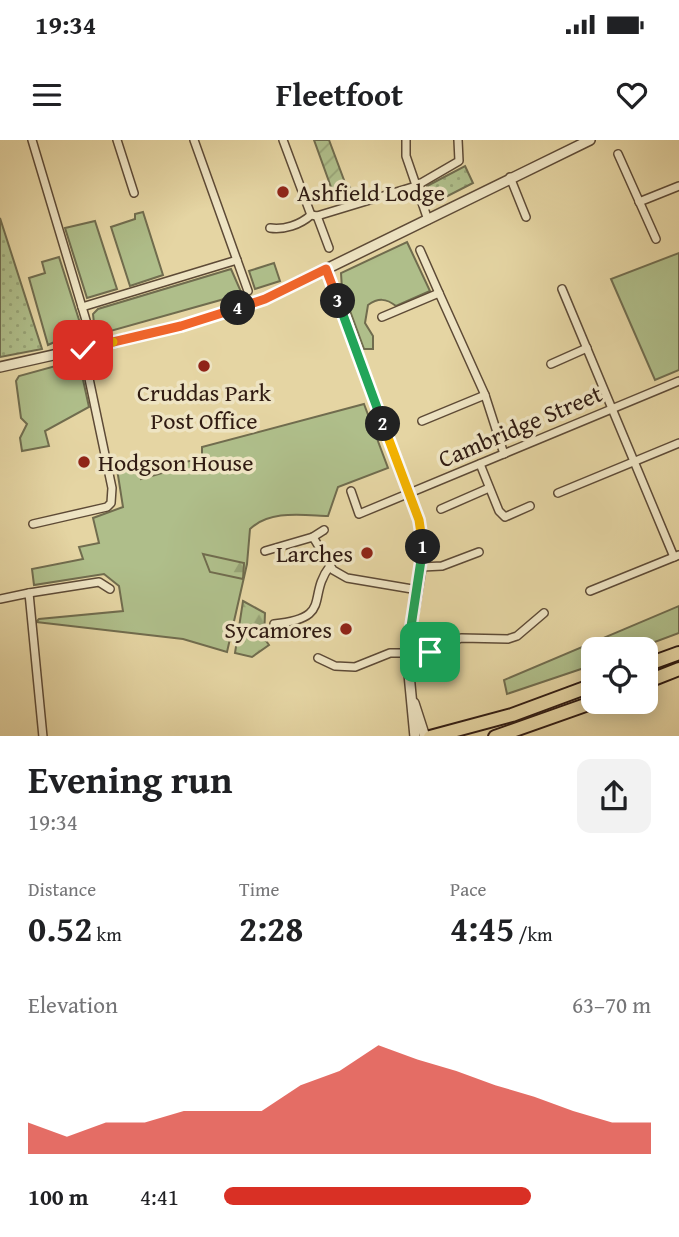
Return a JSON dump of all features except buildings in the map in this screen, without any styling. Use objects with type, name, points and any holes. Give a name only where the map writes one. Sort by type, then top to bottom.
[{"type":"main road","points":[[658,661],[679,653]]},
{"type":"main road","points":[[658,678],[678,670]]},
{"type":"main road","points":[[432,736],[512,715],[581,689]]},
{"type":"main road","points":[[498,736],[581,707]]},
{"type":"street","points":[[32,140],[94,348]]},
{"type":"street","points":[[117,140],[134,193]]},
{"type":"street","points":[[194,140],[248,291]]},
{"type":"street","points":[[283,140],[329,248]]},
{"type":"street","points":[[406,140],[406,156],[428,220]]},
{"type":"street","points":[[270,228],[280,229],[314,215],[416,186],[459,161],[458,140]]},
{"type":"street","points":[[0,367],[94,348],[181,326],[265,299],[428,220],[568,144],[590,140]]},
{"type":"street","points":[[618,155],[656,239]]},
{"type":"street","points":[[510,177],[526,217]]},
{"type":"street","points":[[639,202],[679,186]]},
{"type":"street","points":[[420,250],[485,395],[504,454]]},
{"type":"street","points":[[82,307],[237,260]]},
{"type":"street","points":[[326,269],[421,530],[422,567],[407,653],[415,736]]},
{"type":"street","points":[[562,289],[676,556],[590,591]]},
{"type":"street","points":[[382,317],[439,293]]},
{"type":"street","points":[[551,364],[587,348]]},
{"type":"street","points":[[33,524],[107,507],[111,503],[112,488],[83,350]]},
{"type":"street","name":"Cambridge Street","points":[[351,491],[359,514],[679,381]]},
{"type":"street","points":[[422,421],[485,395]]},
{"type":"street","points":[[558,493],[679,443]]},
{"type":"street","points":[[480,464],[499,512],[505,517],[530,506]]},
{"type":"street","points":[[441,509],[489,488]]},
{"type":"street","points":[[265,551],[313,537],[324,530]]},
{"type":"street","points":[[313,537],[330,566],[347,578],[418,590]]},
{"type":"street","points":[[422,567],[442,566],[479,552]]},
{"type":"street","points":[[274,624],[306,616],[317,606],[323,575],[330,566]]},
{"type":"street","points":[[0,599],[99,582],[110,589]]},
{"type":"street","points":[[29,593],[43,736]]},
{"type":"street","points":[[318,658],[335,666],[350,668],[390,653],[427,653],[461,638],[508,639],[517,636],[544,613]]},
{"type":"street","points":[[412,698],[428,736]]},
{"type":"green space","points":[[314,140],[329,140],[347,188],[350,187],[352,194],[336,201]]},
{"type":"green space","points":[[465,166],[473,183],[436,202],[427,186]]},
{"type":"green space","points":[[143,212],[163,275],[130,286],[111,227],[135,219],[135,214]]},
{"type":"green space","points":[[0,218],[42,349],[0,357]]},
{"type":"green space","points":[[95,221],[117,289],[87,298],[65,228]]},
{"type":"green space","points":[[407,242],[430,291],[396,306],[382,300],[368,305],[365,323],[373,336],[373,349],[364,349],[342,289],[341,273]]},
{"type":"green space","points":[[679,253],[679,370],[655,380],[611,279]]},
{"type":"green space","points":[[59,257],[80,323],[75,338],[63,338],[48,345],[29,278],[45,273],[42,262]]},
{"type":"green space","points":[[274,263],[280,281],[255,289],[249,271]]},
{"type":"green space","points":[[231,269],[242,294],[107,332],[94,323],[93,314],[98,309]]},
{"type":"green space","points":[[70,362],[80,366],[89,407],[45,431],[49,446],[22,451],[20,438],[27,424],[21,418],[16,381],[19,376]]},
{"type":"green space","points":[[364,404],[388,468],[338,487],[328,516],[276,516],[250,529],[247,564],[227,652],[183,639],[36,622],[39,619],[123,611],[119,586],[104,574],[34,585],[32,569],[83,559],[79,547],[99,543],[93,518],[123,507],[117,469],[135,464],[141,479],[162,473],[161,468],[202,458],[202,447]]},
{"type":"green space","points":[[203,554],[244,563],[243,579],[210,572]]},
{"type":"green space","points":[[243,601],[265,613],[264,638],[269,645],[252,657],[235,653]]},
{"type":"green space","points":[[679,606],[679,633],[658,641],[658,637],[606,637]]},
{"type":"green space","points":[[581,647],[581,669],[507,694],[504,680]]},
{"type":"place","name":"Ashfield Lodge","points":[[283,192]]},
{"type":"place","name":"Cruddas Park Post Office","points":[[204,366]]},
{"type":"place","name":"Hodgson House","points":[[84,462]]},
{"type":"place","name":"Larches","points":[[367,553]]},
{"type":"place","name":"Sycamores","points":[[346,629]]},
{"type":"route","points":[[83,350],[181,326],[265,299],[326,269],[419,520],[423,556],[407,653],[430,652]]}]
